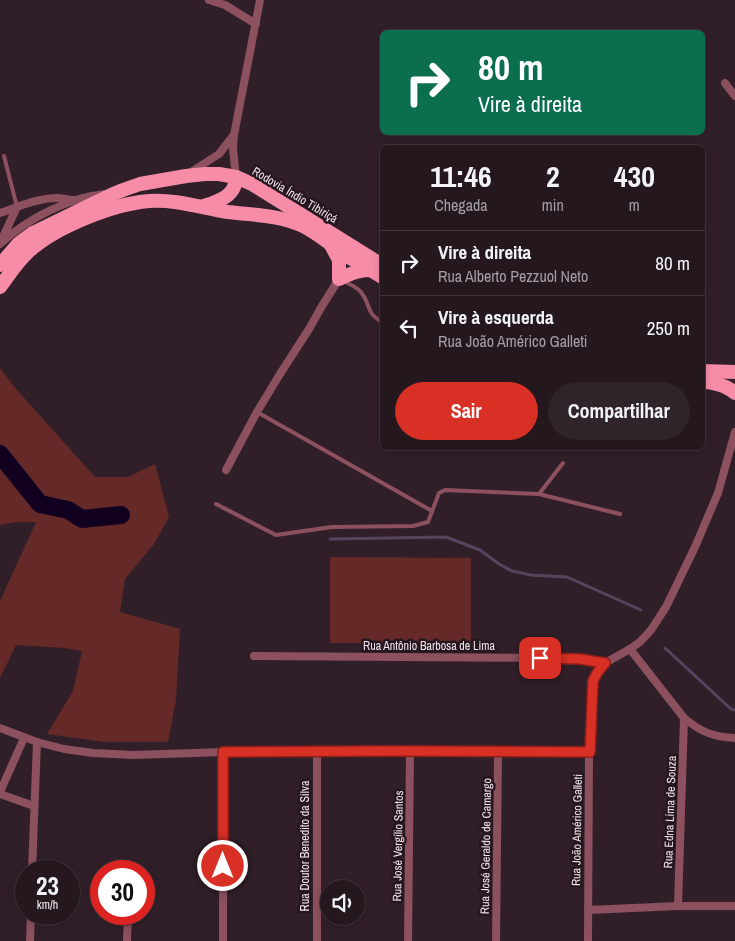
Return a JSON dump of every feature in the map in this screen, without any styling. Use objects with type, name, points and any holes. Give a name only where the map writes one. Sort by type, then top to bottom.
[{"type":"highway","name":"Rodovia Índio Tibiriçá","points":[[0,265],[18,244],[33,233],[115,193],[140,184],[186,176],[219,174],[252,184],[376,268]]},
{"type":"highway","points":[[201,207],[220,201],[228,196],[233,191],[236,178]]},
{"type":"highway","name":"Rodovia Índio Tibiriçá","points":[[0,288],[14,266],[29,250],[45,238],[90,216],[122,206],[149,201],[174,202],[290,221],[303,226],[331,244],[376,268]]},
{"type":"highway","points":[[331,244],[339,260],[339,279],[354,272],[376,268]]},
{"type":"highway","points":[[705,371],[735,372]]},
{"type":"highway","points":[[705,381],[735,384]]},
{"type":"highway","points":[[705,382],[718,384],[735,394]]},
{"type":"street","points":[[210,0],[224,5],[256,24]]},
{"type":"street","points":[[236,178],[233,149],[234,134],[260,0]]},
{"type":"street","points":[[725,84],[735,96]]},
{"type":"street","points":[[186,176],[219,154],[234,134]]},
{"type":"street","points":[[0,243],[25,224],[48,211],[75,200],[115,193]]},
{"type":"street","points":[[0,213],[42,200],[57,198],[75,200]]},
{"type":"street","points":[[0,243],[17,207]]},
{"type":"street","points":[[226,470],[257,412],[339,279]]},
{"type":"street","points":[[605,663],[640,642],[651,630],[666,607],[718,493],[735,432]]},
{"type":"street","points":[[630,649],[684,718],[692,725],[715,736],[735,738]]},
{"type":"street","name":"Rua Antônio Barbosa de Lima","points":[[254,656],[559,658],[605,663]]},
{"type":"street","name":"Rua João Américo Galleti","points":[[588,941],[590,752],[593,681],[605,663]]},
{"type":"street","name":"Rua Edna Lima de Souza","points":[[678,906],[684,718]]},
{"type":"street","points":[[0,728],[24,738],[64,749],[102,754],[410,751],[590,752]]},
{"type":"street","points":[[24,738],[0,793],[34,806]]},
{"type":"street","points":[[32,860],[37,742]]},
{"type":"street","name":"Rua José Vergílio Santos","points":[[408,941],[410,751]]},
{"type":"street","points":[[223,752],[223,941]]},
{"type":"street","name":"Rua Doutor Benedito da Silva","points":[[317,752],[317,941]]},
{"type":"street","name":"Rua José Geraldo de Camargo","points":[[496,941],[498,752]]},
{"type":"street","points":[[588,910],[678,906],[735,906]]},
{"type":"street","points":[[30,941],[31,925]]},
{"type":"street","points":[[127,941],[128,925]]},
{"type":"lane","points":[[4,156],[17,207]]},
{"type":"lane","points":[[339,279],[360,291],[371,314],[380,321]]},
{"type":"lane","points":[[257,412],[432,511]]},
{"type":"lane","points":[[539,494],[563,463]]},
{"type":"lane","points":[[216,504],[276,535],[332,527],[413,526],[428,522],[440,493],[445,490],[539,494],[620,514]]},
{"type":"shaded area","points":[[0,368],[16,389],[95,477],[128,477],[155,464],[169,517],[154,544],[125,579],[120,612],[180,629],[176,700],[168,742],[104,742],[47,734],[73,691],[82,651],[16,645],[0,678],[0,601],[36,522],[17,522],[0,525]]},
{"type":"shaded area","points":[[330,557],[471,558],[471,643],[330,643]]},
{"type":"waterway","points":[[0,454],[40,504],[68,510],[82,519],[121,515]]},
{"type":"waterway","points":[[330,539],[446,537],[480,550],[512,571],[531,575],[567,577],[641,610]]},
{"type":"waterway","points":[[665,648],[731,709],[735,710]]},
{"type":"route","points":[[223,866],[223,752],[590,752],[593,681],[605,663],[580,659],[540,658]]}]
